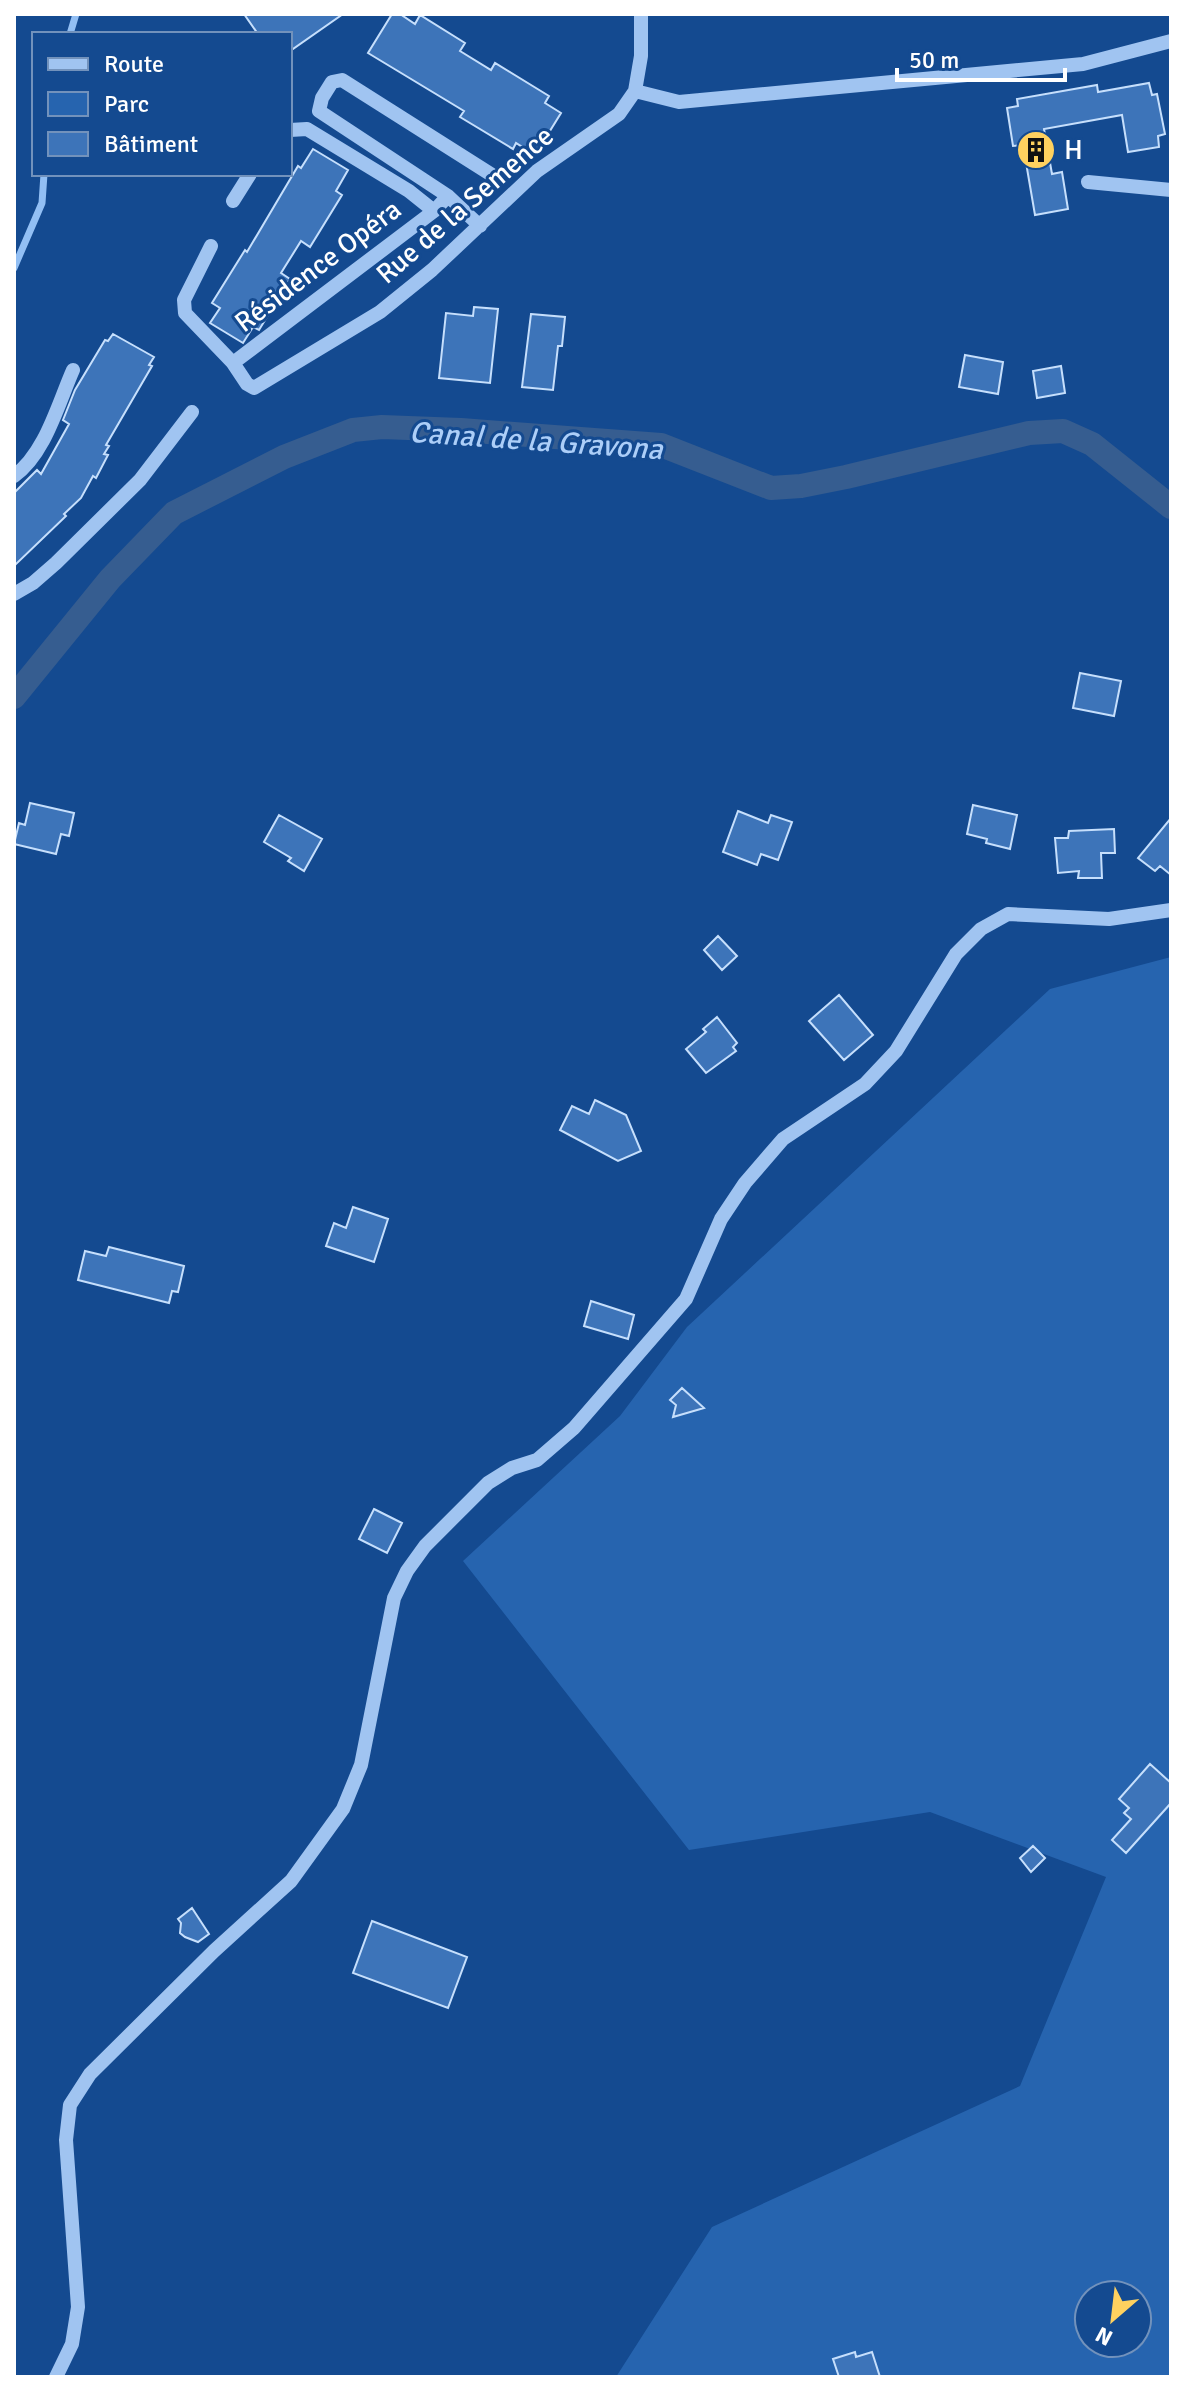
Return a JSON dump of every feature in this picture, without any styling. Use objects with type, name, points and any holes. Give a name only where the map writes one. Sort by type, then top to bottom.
[{"type":"street","points":[[641,14],[641,56],[635,91],[679,102],[1083,64],[1171,41]]},
{"type":"street","name":"Résidence Opéra","points":[[480,226],[448,196],[319,111],[322,98],[332,82],[342,80],[492,175]]},
{"type":"street","name":"Rue de la Semence","points":[[254,388],[380,312],[432,270],[537,171],[619,114],[635,91]]},
{"type":"street","name":"Résidence Opéra","points":[[292,130],[307,129],[409,191],[434,211]]},
{"type":"street","points":[[233,201],[249,176]]},
{"type":"street","points":[[1088,182],[1171,190]]},
{"type":"street","name":"Résidence Opéra","points":[[233,363],[434,211],[448,196]]},
{"type":"street","name":"Résidence Opéra","points":[[211,246],[184,300],[185,313],[233,363],[247,384],[254,388]]},
{"type":"street","points":[[14,476],[28,466],[43,443],[73,370]]},
{"type":"street","points":[[14,594],[33,583],[56,563],[140,480],[192,412]]},
{"type":"street","points":[[56,2377],[72,2344],[78,2307],[66,2140],[70,2105],[90,2074],[214,1951],[291,1881],[343,1809],[361,1765],[394,1598],[407,1571],[425,1546],[488,1483],[512,1468],[537,1460],[574,1428],[686,1299],[721,1219],[745,1183],[783,1139],[865,1084],[896,1051],[956,954],[981,929],[1008,914],[1109,919],[1171,910]]},
{"type":"green space","points":[[1171,957],[1171,2377],[616,2377],[712,2227],[1020,2086],[1106,1877],[930,1812],[689,1850],[463,1561],[620,1416],[687,1327],[1050,989]]},
{"type":"building","points":[[244,14],[343,14],[292,50],[292,32],[257,32]]},
{"type":"building","points":[[392,14],[400,14],[415,24],[420,15],[465,43],[460,51],[491,70],[495,63],[549,96],[545,103],[561,113],[535,155],[516,143],[513,149],[460,117],[464,111],[368,53]]},
{"type":"building","name":"H","points":[[1149,83],[1152,95],[1157,94],[1165,134],[1158,136],[1159,147],[1128,152],[1122,115],[1044,129],[1052,174],[1062,172],[1068,209],[1035,215],[1023,145],[1013,146],[1007,108],[1018,106],[1017,99],[1097,85],[1098,92]]},
{"type":"building","points":[[313,149],[348,170],[336,191],[342,195],[310,247],[301,241],[281,273],[290,279],[259,330],[253,327],[243,343],[210,323],[220,308],[212,303],[245,250],[247,252],[298,166],[301,168]]},
{"type":"building","points":[[474,307],[498,309],[490,383],[439,378],[446,313],[473,316]]},
{"type":"building","points":[[531,314],[565,317],[553,390],[522,387]]},
{"type":"building","points":[[113,334],[154,357],[149,365],[152,366],[106,445],[109,446],[104,454],[108,455],[96,478],[93,476],[81,498],[64,514],[66,516],[14,566],[14,493],[37,470],[41,474],[69,424],[63,420],[75,390],[105,340],[108,341]]},
{"type":"building","points":[[965,355],[1003,362],[998,394],[959,387]]},
{"type":"building","points":[[1061,366],[1065,393],[1037,398],[1033,371]]},
{"type":"building","points":[[1080,673],[1121,681],[1114,716],[1073,708]]},
{"type":"building","points":[[30,803],[74,813],[69,836],[61,834],[56,854],[14,844],[19,823],[25,825]]},
{"type":"building","points":[[973,805],[1017,815],[1010,849],[967,834]]},
{"type":"building","points":[[738,811],[768,823],[771,815],[792,822],[778,860],[761,854],[757,865],[723,852]]},
{"type":"building","points":[[279,815],[322,839],[304,871],[288,861],[291,858],[264,842]]},
{"type":"building","points":[[1171,818],[1171,875],[1160,866],[1155,871],[1138,858]]},
{"type":"building","points":[[1114,829],[1115,853],[1101,853],[1102,878],[1078,878],[1079,871],[1058,873],[1055,838],[1068,838],[1069,831]]},
{"type":"building","points":[[718,936],[737,956],[722,970],[704,950]]},
{"type":"building","points":[[839,995],[873,1035],[844,1060],[809,1021]]},
{"type":"building","points":[[717,1017],[737,1043],[733,1047],[736,1051],[706,1073],[686,1049],[706,1032],[703,1029]]},
{"type":"building","points":[[595,1100],[626,1115],[641,1151],[618,1161],[560,1130],[572,1106],[589,1114]]},
{"type":"building","points":[[353,1207],[388,1219],[374,1262],[326,1246],[334,1223],[346,1228]]},
{"type":"building","points":[[109,1247],[184,1266],[178,1292],[172,1291],[169,1303],[78,1280],[85,1251],[106,1256]]},
{"type":"building","points":[[591,1301],[634,1315],[628,1339],[584,1326]]},
{"type":"building","points":[[682,1388],[704,1408],[673,1417],[676,1405],[670,1400]]},
{"type":"building","points":[[374,1509],[402,1523],[387,1553],[359,1539]]},
{"type":"building","points":[[1150,1764],[1171,1783],[1171,1803],[1126,1853],[1112,1840],[1131,1819],[1124,1813],[1129,1808],[1119,1799]]},
{"type":"building","points":[[1033,1846],[1045,1858],[1031,1872],[1020,1858]]},
{"type":"building","points":[[192,1908],[209,1934],[198,1942],[180,1933],[181,1923],[178,1919]]},
{"type":"building","points":[[372,1921],[467,1957],[448,2008],[353,1973]]},
{"type":"building","points":[[855,2352],[856,2357],[872,2352],[880,2377],[839,2377],[833,2359]]},
{"type":"waterway","points":[[71,32],[76,14]]},
{"type":"waterway","points":[[14,268],[42,203],[44,176]]},
{"type":"waterway","name":"Canal de la Gravona","points":[[14,697],[110,579],[174,513],[284,457],[353,430],[382,427],[461,430],[661,445],[771,488],[846,477],[1029,433],[1063,431],[1092,444],[1171,507]]},
{"type":"place","name":"H","points":[[1036,150]]}]
